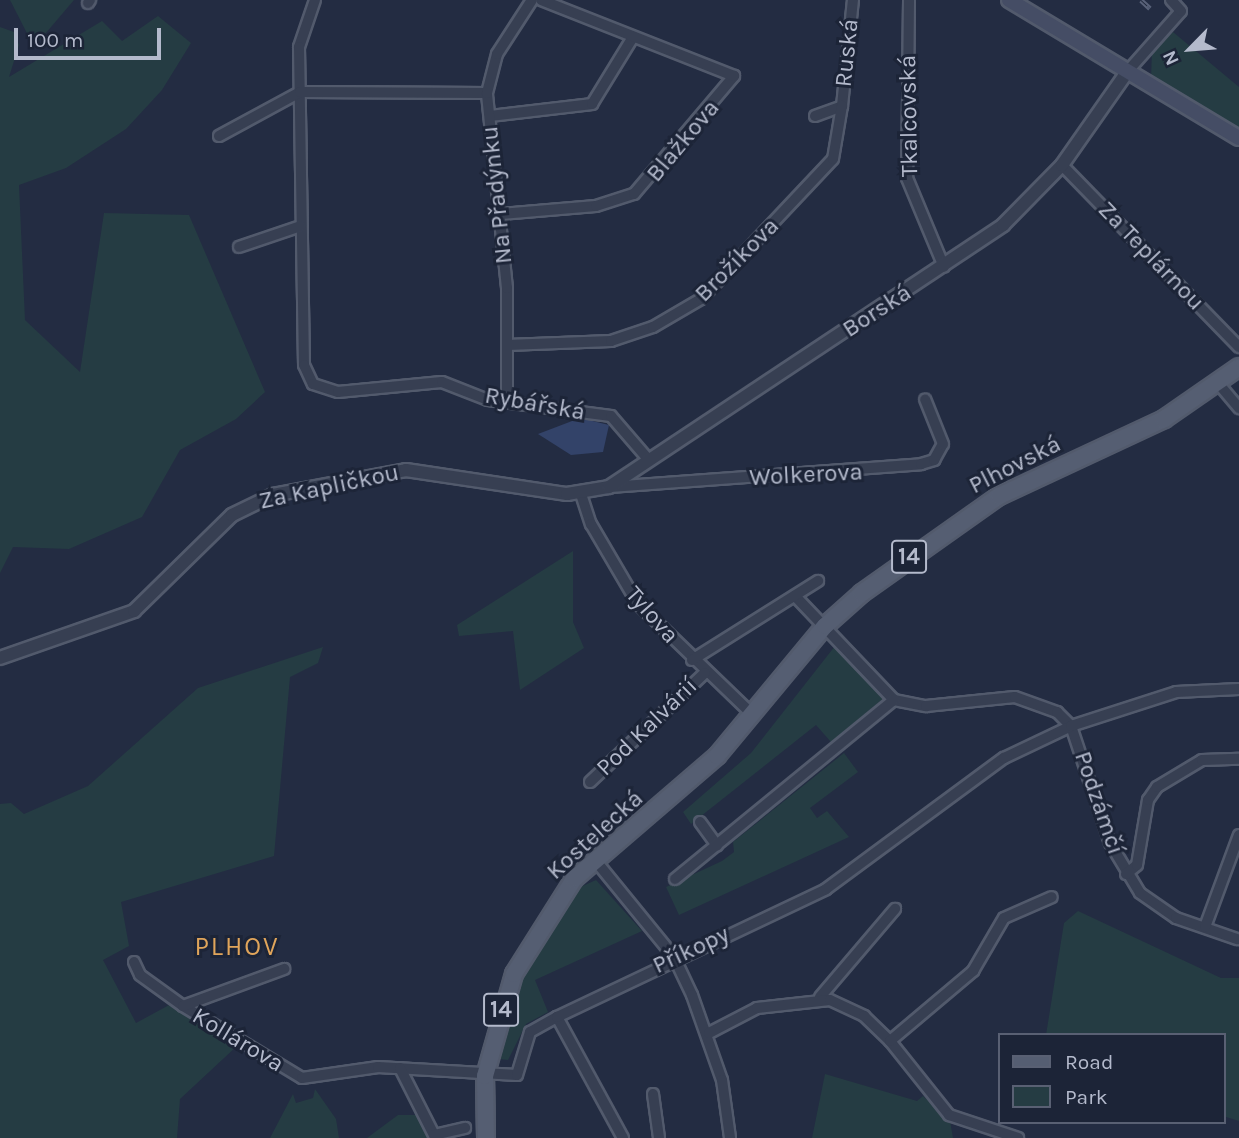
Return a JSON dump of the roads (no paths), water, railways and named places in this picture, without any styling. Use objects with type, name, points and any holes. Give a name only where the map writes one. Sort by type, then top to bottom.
[{"type":"main road","points":[[1009,0],[1129,68],[1239,138]]},
{"type":"main road","name":"Plhovská","points":[[825,626],[966,516],[1164,419],[1239,367]]},
{"type":"main road","name":"14","points":[[754,715],[825,626]]},
{"type":"main road","name":"Kostelecká","points":[[486,1138],[485,1076],[526,947],[554,903],[595,860],[689,784],[754,715]]},
{"type":"street","name":"Rybářská","points":[[316,0],[300,40],[304,365],[313,384],[338,392],[442,382],[506,402],[611,416],[649,460]]},
{"type":"street","name":"Na Přadýnku","points":[[506,402],[508,345],[501,214],[487,93],[497,54],[532,0]]},
{"type":"street","points":[[490,116],[592,103],[633,37],[541,0]]},
{"type":"street","name":"Ruská","points":[[799,196],[833,159],[842,106],[853,0]]},
{"type":"street","name":"Tkalcovská","points":[[909,0],[907,178],[944,267]]},
{"type":"street","points":[[1129,68],[1177,15],[1171,0]]},
{"type":"street","name":"Blažkova","points":[[501,214],[596,206],[634,194],[734,76],[633,37]]},
{"type":"street","name":"Borská","points":[[581,494],[609,487],[944,267],[1033,200],[1062,165],[1129,68]]},
{"type":"street","points":[[219,136],[300,92],[487,93]]},
{"type":"street","name":"Ruská","points":[[815,116],[842,106]]},
{"type":"street","name":"Za Teplárnou","points":[[1062,165],[1239,347]]},
{"type":"street","name":"Brožíkova","points":[[508,345],[611,341],[653,327],[701,299],[799,196]]},
{"type":"street","points":[[239,247],[301,226]]},
{"type":"street","points":[[1218,383],[1239,408]]},
{"type":"street","name":"Wolkerova","points":[[609,487],[921,464],[934,460],[943,444],[925,399]]},
{"type":"street","name":"Za Kapličkou","points":[[0,658],[134,611],[232,515],[273,495],[406,470],[581,494]]},
{"type":"street","name":"Tylova","points":[[581,494],[624,583],[692,660],[754,715]]},
{"type":"street","points":[[692,660],[818,581]]},
{"type":"street","points":[[795,596],[894,700],[926,706],[1016,697],[1038,702],[1071,726],[1176,692],[1239,689]]},
{"type":"street","name":"Pod Kalvárií","points":[[590,782],[705,673]]},
{"type":"street","points":[[676,879],[894,700]]},
{"type":"street","name":"Příkopy","points":[[485,1076],[517,1075],[530,1032],[674,957],[826,889],[1004,758],[1071,726]]},
{"type":"street","name":"Podzámčí","points":[[1071,726],[1126,874],[1160,908],[1237,939]]},
{"type":"street","points":[[1126,874],[1137,865],[1148,800],[1157,787],[1202,760],[1239,759]]},
{"type":"street","points":[[699,822],[718,845]]},
{"type":"street","points":[[1205,927],[1239,835]]},
{"type":"street","points":[[595,860],[674,957],[709,1033],[733,1137]]},
{"type":"street","points":[[890,1041],[973,971],[1004,918],[1052,897]]},
{"type":"street","points":[[821,997],[895,909]]},
{"type":"street","name":"Kollárova","points":[[134,962],[140,975],[183,1006],[302,1078],[400,1068],[485,1076]]},
{"type":"street","points":[[183,1006],[284,969]]},
{"type":"street","points":[[709,1033],[740,1013],[821,997],[864,1016],[890,1041],[949,1115],[1018,1138]]},
{"type":"street","points":[[557,1017],[623,1138]]},
{"type":"street","points":[[400,1068],[434,1135],[465,1128]]},
{"type":"street","points":[[653,1094],[659,1138]]},
{"type":"water","points":[[580,418],[609,425],[603,452],[571,455],[538,434]]},
{"type":"railway","points":[[1141,0],[1150,8]]},
{"type":"district","name":"PLHOV","points":[[237,947]]}]
